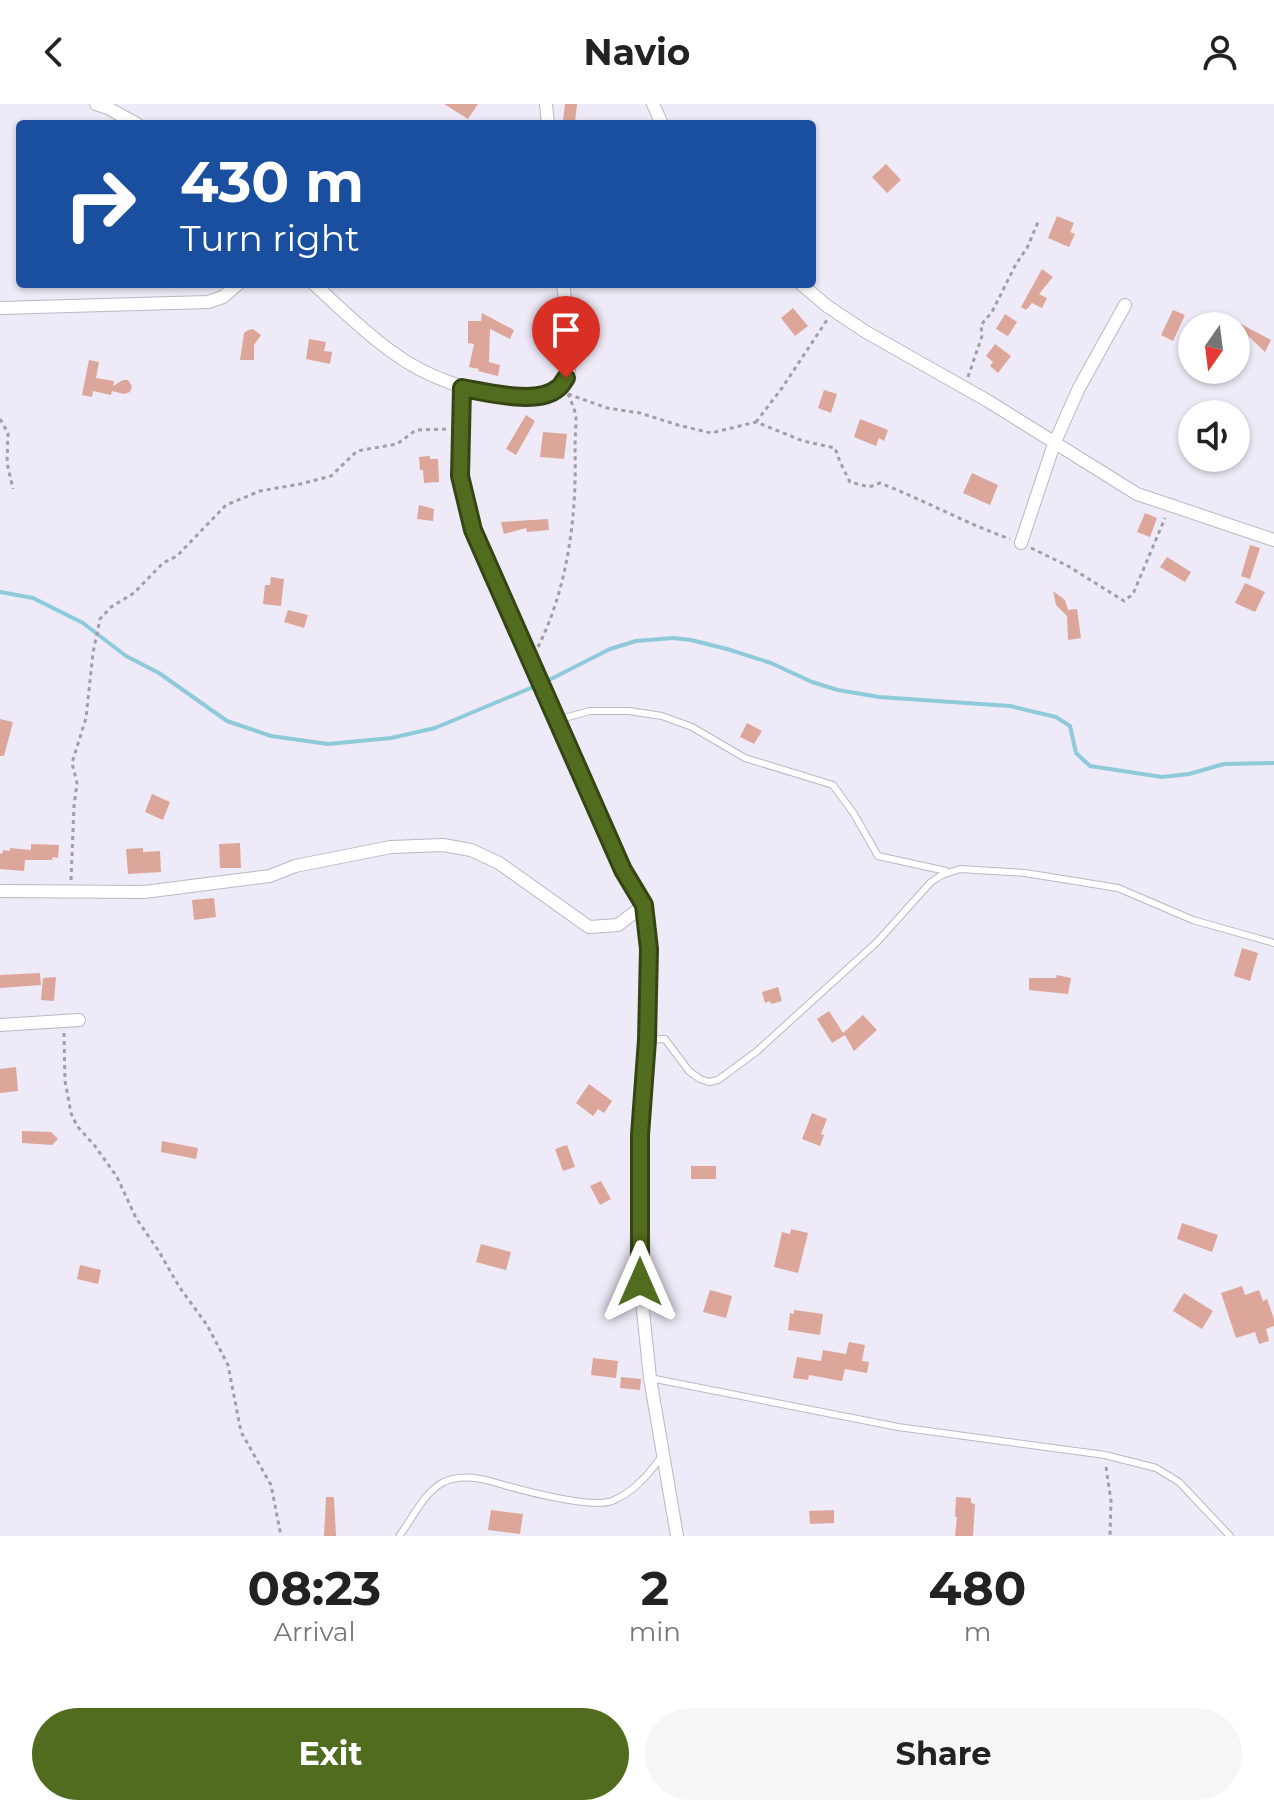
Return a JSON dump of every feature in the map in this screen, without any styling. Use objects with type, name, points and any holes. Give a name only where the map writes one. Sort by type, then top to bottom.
[{"type":"street","points":[[104,105],[130,120]]},
{"type":"street","points":[[0,308],[208,302],[216,301],[233,288]]},
{"type":"street","points":[[319,288],[389,350],[425,372],[462,388],[515,396],[563,392],[571,363],[564,288]]},
{"type":"street","points":[[806,288],[866,332],[1137,494],[1274,540]]},
{"type":"street","points":[[1021,543],[1054,444],[1079,388],[1125,305]]},
{"type":"street","points":[[462,388],[460,476],[473,530],[623,870],[644,905],[649,949],[647,1040],[640,1135],[640,1282],[650,1378],[677,1536]]},
{"type":"street","points":[[0,891],[144,892],[270,876],[295,866],[391,847],[443,845],[471,850],[499,863],[589,927],[618,925],[644,905]]},
{"type":"street","points":[[0,1025],[79,1020]]},
{"type":"lane","points":[[555,714],[629,711],[662,716],[692,727],[745,758],[833,785],[878,856],[950,872]]},
{"type":"lane","points":[[647,1040],[665,1039],[689,1071],[709,1082],[718,1080],[756,1052],[877,942],[931,882],[960,869],[1025,873],[1118,888],[1193,920],[1274,943]]},
{"type":"lane","points":[[650,1378],[898,1427],[1105,1455],[1156,1468],[1179,1482],[1230,1536]]},
{"type":"lane","points":[[400,1535],[429,1494],[443,1482],[465,1478],[485,1480],[533,1494],[608,1503],[647,1476],[664,1454]]},
{"type":"path","points":[[966,389],[982,336],[981,325],[992,312],[1038,222]]},
{"type":"path","points":[[756,422],[834,311]]},
{"type":"path","points":[[563,392],[607,408],[640,413],[711,433],[756,422],[803,441],[835,448],[850,482],[869,487],[880,483],[911,495],[977,528],[1021,543],[1068,566],[1124,601],[1133,594],[1171,506]]},
{"type":"path","points":[[531,659],[553,613],[571,532],[576,473],[576,414],[563,392]]},
{"type":"path","points":[[0,419],[8,433],[7,463],[13,489]]},
{"type":"path","points":[[70,892],[77,783],[72,763],[86,718],[100,619],[111,607],[134,593],[163,563],[177,556],[226,505],[260,491],[331,476],[357,451],[397,444],[416,430],[461,428]]},
{"type":"path","points":[[64,1021],[65,1081],[71,1113],[77,1126],[117,1177],[136,1218],[207,1325],[228,1365],[241,1432],[271,1485],[281,1536]]},
{"type":"path","points":[[1105,1455],[1111,1501],[1110,1536]]},
{"type":"building","points":[[444,104],[478,104],[468,119]]},
{"type":"building","points":[[565,104],[577,104],[575,120],[563,120]]},
{"type":"building","points":[[886,164],[901,180],[887,193],[872,177]]},
{"type":"building","points":[[1057,216],[1074,223],[1070,232],[1075,234],[1069,247],[1048,238]]},
{"type":"building","points":[[1042,269],[1053,277],[1039,294],[1047,298],[1042,308],[1032,303],[1026,310],[1021,307]]},
{"type":"building","points":[[793,308],[808,326],[795,336],[781,318]]},
{"type":"building","points":[[1173,310],[1178,312],[1178,330],[1173,341],[1161,335]]},
{"type":"building","points":[[482,313],[514,330],[510,339],[490,329],[489,362],[500,365],[498,376],[469,367],[474,344],[468,343],[468,321],[481,321]]},
{"type":"building","points":[[1005,314],[1017,322],[1008,336],[996,329]]},
{"type":"building","points":[[253,329],[261,335],[254,345],[254,360],[240,360],[244,333]]},
{"type":"building","points":[[1250,329],[1271,340],[1265,352],[1250,338]]},
{"type":"building","points":[[309,339],[326,342],[324,351],[332,352],[330,364],[306,359]]},
{"type":"building","points":[[995,344],[1011,356],[998,373],[990,366],[993,362],[986,356]]},
{"type":"building","points":[[89,360],[99,362],[96,378],[114,381],[113,386],[128,380],[132,386],[130,392],[112,391],[111,395],[93,391],[92,397],[82,395]]},
{"type":"building","points":[[824,390],[837,394],[831,413],[818,408]]},
{"type":"building","points":[[526,415],[535,421],[516,455],[506,449]]},
{"type":"building","points":[[860,419],[888,430],[884,441],[879,438],[876,446],[854,437]]},
{"type":"building","points":[[543,432],[567,434],[564,459],[540,457]]},
{"type":"building","points":[[430,456],[430,459],[438,459],[439,482],[424,483],[419,457]]},
{"type":"building","points":[[972,473],[998,485],[990,505],[963,493]]},
{"type":"building","points":[[419,505],[434,509],[433,521],[417,519]]},
{"type":"building","points":[[1145,513],[1157,518],[1150,537],[1137,532]]},
{"type":"building","points":[[548,519],[549,530],[527,532],[526,528],[504,534],[501,522]]},
{"type":"building","points":[[1250,545],[1260,548],[1250,579],[1241,576]]},
{"type":"building","points":[[1167,557],[1191,572],[1185,582],[1160,567]]},
{"type":"building","points":[[271,577],[284,579],[281,606],[263,604],[265,585],[270,585]]},
{"type":"building","points":[[1245,583],[1265,592],[1255,612],[1235,603]]},
{"type":"building","points":[[1053,591],[1065,600],[1068,610],[1077,609],[1081,638],[1068,640],[1067,616],[1056,605]]},
{"type":"building","points":[[288,610],[308,615],[304,628],[284,622]]},
{"type":"building","points":[[0,719],[13,722],[4,756],[0,756]]},
{"type":"building","points":[[747,723],[762,731],[754,744],[740,737]]},
{"type":"building","points":[[152,794],[170,802],[163,820],[145,812]]},
{"type":"building","points":[[240,843],[241,868],[220,868],[219,844]]},
{"type":"building","points":[[31,844],[59,845],[58,858],[25,860],[24,871],[0,869],[0,853],[3,850],[31,850]]},
{"type":"building","points":[[143,848],[143,852],[160,851],[161,872],[128,874],[126,849]]},
{"type":"building","points":[[214,898],[216,917],[194,920],[192,900]]},
{"type":"building","points":[[1242,948],[1258,953],[1250,981],[1234,976]]},
{"type":"building","points":[[40,973],[41,985],[0,988],[0,975]]},
{"type":"building","points":[[1057,975],[1071,978],[1068,994],[1029,990],[1029,978],[1056,978]]},
{"type":"building","points":[[56,977],[54,1001],[41,1000],[43,978]]},
{"type":"building","points":[[778,987],[782,1001],[765,1003],[762,992]]},
{"type":"building","points":[[829,1011],[843,1033],[863,1015],[877,1030],[854,1051],[845,1035],[832,1043],[817,1019]]},
{"type":"building","points":[[16,1067],[18,1091],[0,1093],[0,1069]]},
{"type":"building","points":[[589,1084],[612,1101],[604,1113],[598,1109],[593,1116],[576,1103]]},
{"type":"building","points":[[812,1113],[827,1119],[820,1146],[802,1139]]},
{"type":"building","points":[[22,1131],[51,1132],[58,1139],[52,1145],[22,1143]]},
{"type":"building","points":[[162,1141],[198,1148],[196,1159],[161,1152]]},
{"type":"building","points":[[567,1145],[575,1167],[563,1171],[555,1149]]},
{"type":"building","points":[[691,1166],[716,1166],[716,1179],[691,1179]]},
{"type":"building","points":[[601,1181],[611,1199],[600,1205],[590,1186]]},
{"type":"building","points":[[1182,1223],[1218,1235],[1212,1252],[1177,1239]]},
{"type":"building","points":[[791,1229],[808,1233],[798,1273],[774,1267],[782,1232],[790,1234]]},
{"type":"building","points":[[481,1244],[511,1252],[506,1270],[476,1262]]},
{"type":"building","points":[[80,1265],[101,1270],[98,1284],[77,1279]]},
{"type":"building","points":[[1242,1286],[1245,1295],[1259,1290],[1263,1301],[1267,1299],[1274,1319],[1274,1326],[1266,1329],[1269,1341],[1259,1344],[1255,1332],[1236,1338],[1221,1293]]},
{"type":"building","points":[[710,1290],[732,1296],[726,1318],[703,1312]]},
{"type":"building","points":[[1184,1293],[1213,1311],[1202,1329],[1173,1311]]},
{"type":"building","points":[[794,1310],[823,1314],[820,1335],[788,1330],[790,1313],[794,1314]]},
{"type":"building","points":[[849,1342],[865,1345],[862,1361],[869,1362],[867,1373],[845,1369],[842,1381],[809,1375],[808,1380],[793,1378],[797,1357],[821,1361],[823,1350],[846,1354]]},
{"type":"building","points":[[593,1358],[618,1361],[616,1378],[591,1375]]},
{"type":"building","points":[[621,1377],[641,1379],[640,1390],[620,1388]]},
{"type":"building","points":[[326,1497],[334,1497],[336,1536],[324,1536]]},
{"type":"building","points":[[956,1497],[971,1498],[971,1503],[975,1504],[973,1536],[955,1536]]},
{"type":"building","points":[[491,1510],[523,1514],[520,1534],[488,1530]]},
{"type":"building","points":[[834,1510],[834,1523],[810,1524],[809,1511]]},
{"type":"waterway","points":[[0,592],[33,598],[83,623],[126,656],[159,673],[227,721],[271,736],[328,744],[391,738],[435,728],[545,682],[610,649],[636,641],[673,638],[727,649],[838,690],[879,697],[1010,706],[1056,717],[1070,726],[1076,753],[1090,766],[1162,777],[1189,774],[1224,764],[1274,763]]},
{"type":"route","points":[[566,378],[557,389],[542,396],[515,396],[462,388],[460,476],[473,530],[623,870],[644,905],[649,949],[647,1040],[640,1135],[640,1282]]}]
